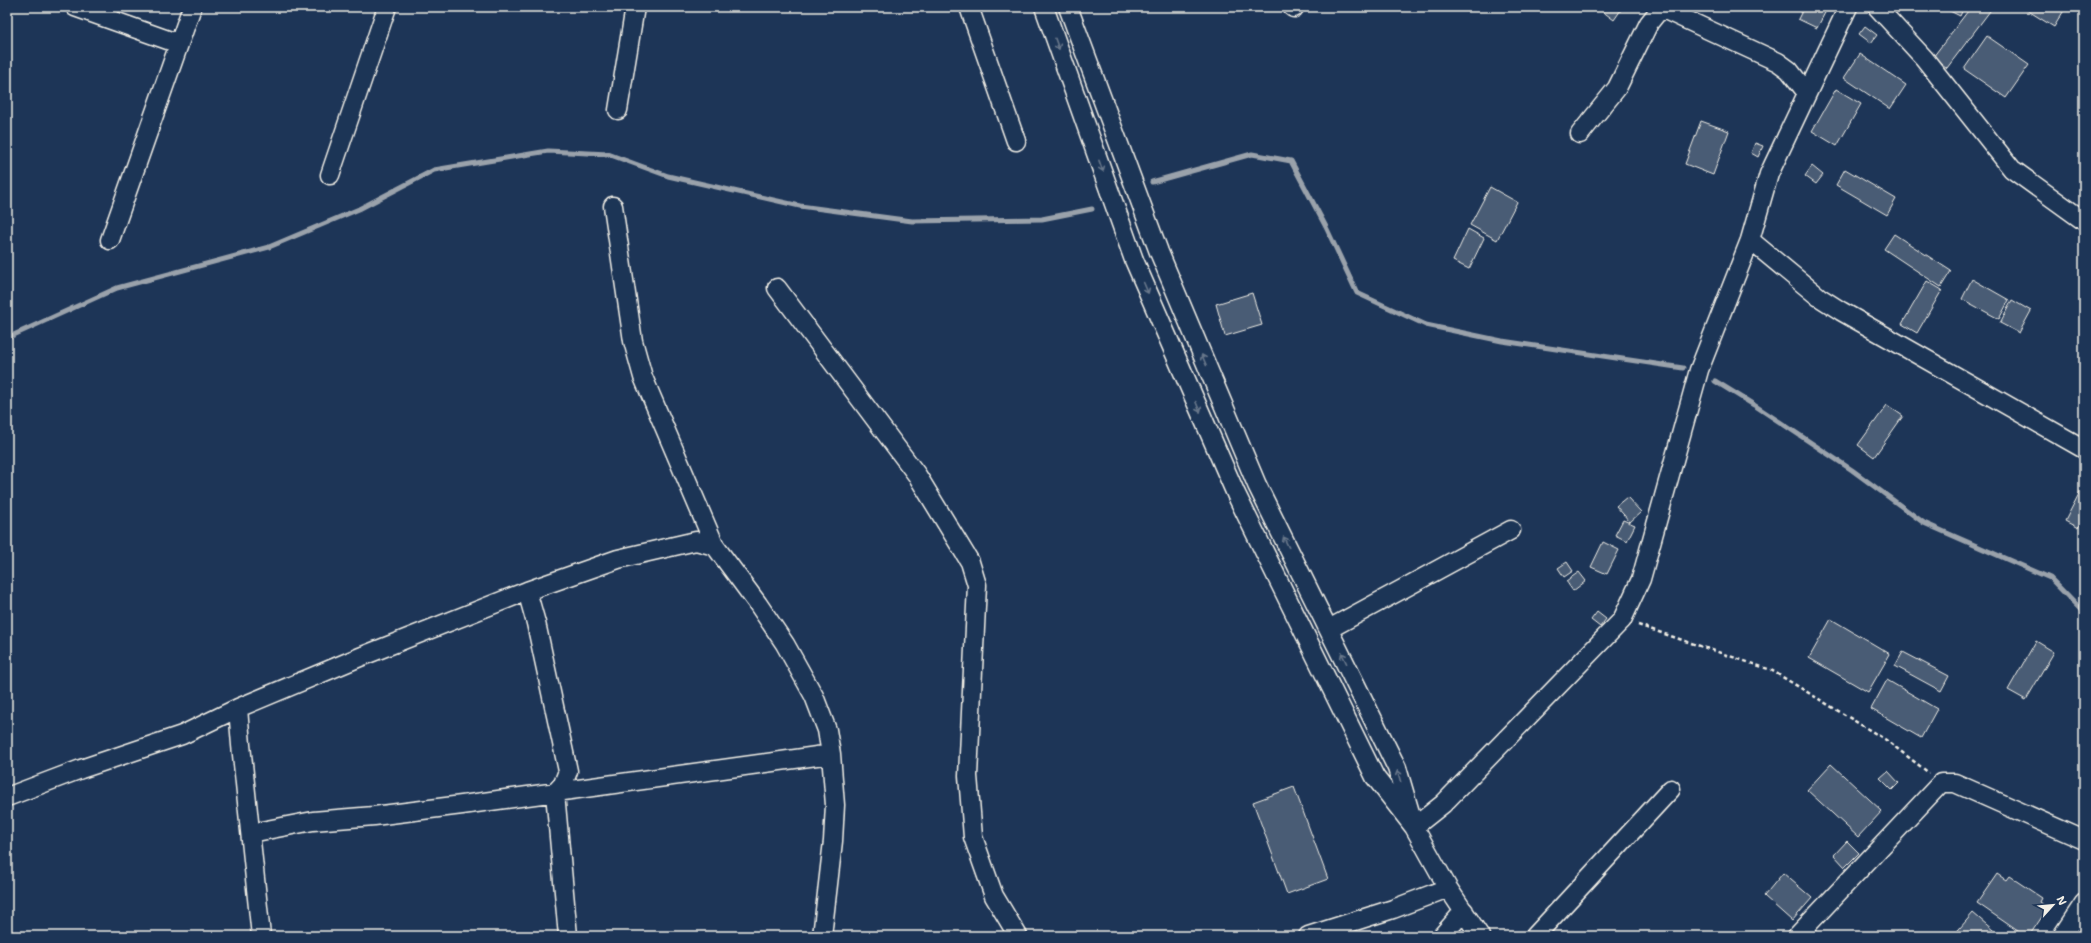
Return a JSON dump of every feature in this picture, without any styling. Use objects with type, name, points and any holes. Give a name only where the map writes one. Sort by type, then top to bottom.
[{"type":"street","points":[[75,7],[179,44]]},
{"type":"street","points":[[110,240],[192,7]]},
{"type":"street","points":[[330,175],[387,7]]},
{"type":"street","points":[[618,110],[635,7]]},
{"type":"street","points":[[969,7],[1016,142]]},
{"type":"street","points":[[1044,7],[1134,260],[1236,494],[1375,777],[1414,827],[1448,888],[1480,936]]},
{"type":"street","points":[[1068,7],[1159,252],[1251,470],[1397,768],[1414,827]]},
{"type":"street","points":[[1580,134],[1617,88],[1649,23],[1662,7],[1778,62],[1789,70],[1807,93]]},
{"type":"street","points":[[1414,827],[1443,804],[1622,620],[1641,579],[1699,370],[1750,240],[1774,163],[1848,7]]},
{"type":"street","points":[[1877,7],[1924,58],[2012,169],[2084,221]]},
{"type":"street","points":[[613,206],[633,341],[642,377],[715,546],[780,637],[810,689],[827,730],[831,754],[835,805],[834,834],[822,936]]},
{"type":"street","points":[[1750,240],[1819,297],[1840,311],[2084,449]]},
{"type":"street","points":[[777,288],[917,475],[948,523],[975,574],[977,585],[968,776],[973,837],[994,896],[1018,936]]},
{"type":"street","points":[[1329,628],[1511,530]]},
{"type":"street","points":[[7,797],[81,769],[182,735],[238,708],[360,657],[527,591],[618,559],[678,544],[696,541],[715,546]]},
{"type":"street","points":[[527,591],[536,623],[568,771],[563,784],[555,793],[568,936]]},
{"type":"street","points":[[238,708],[261,936]]},
{"type":"street","points":[[251,833],[313,821],[374,816],[555,793],[831,754]]},
{"type":"street","points":[[1797,936],[1941,783],[1955,783],[2084,840]]},
{"type":"street","points":[[1535,936],[1671,789]]},
{"type":"street","points":[[1308,936],[1393,910],[1448,888]]},
{"type":"street","points":[[2062,936],[2084,903]]},
{"type":"street","points":[[1442,936],[1464,912]]},
{"type":"path","points":[[1622,620],[1771,670],[1886,740],[1941,783]]},
{"type":"building","points":[[1598,7],[1623,7],[1614,20]]},
{"type":"building","points":[[1804,7],[1828,7],[1817,28],[1798,19]]},
{"type":"building","points":[[1942,7],[1964,7],[1960,16]]},
{"type":"building","points":[[1971,7],[1993,7],[1947,68],[1933,57]]},
{"type":"building","points":[[2022,7],[2066,7],[2054,27]]},
{"type":"building","points":[[1865,26],[1877,35],[1871,43],[1859,34]]},
{"type":"building","points":[[1987,36],[2029,65],[2006,98],[1964,69]]},
{"type":"building","points":[[1860,54],[1906,85],[1890,109],[1844,78]]},
{"type":"building","points":[[1836,89],[1861,104],[1837,146],[1812,131]]},
{"type":"building","points":[[1701,121],[1729,131],[1713,175],[1685,164]]},
{"type":"building","points":[[1755,143],[1763,146],[1758,157],[1751,153]]},
{"type":"building","points":[[1812,166],[1823,175],[1816,184],[1805,176]]},
{"type":"building","points":[[1845,169],[1896,199],[1887,215],[1836,185]]},
{"type":"building","points":[[1490,187],[1517,202],[1497,240],[1470,225]]},
{"type":"building","points":[[1468,229],[1484,238],[1469,269],[1453,261]]},
{"type":"building","points":[[1894,234],[1951,271],[1941,287],[1884,249]]},
{"type":"building","points":[[1972,279],[2009,300],[1999,319],[1962,299]]},
{"type":"building","points":[[1927,281],[1942,290],[1917,333],[1902,324]]},
{"type":"building","points":[[1252,293],[1262,325],[1225,336],[1216,304]]},
{"type":"building","points":[[2012,300],[2031,311],[2019,333],[2000,323]]},
{"type":"building","points":[[1887,405],[1903,416],[1874,457],[1858,445]]},
{"type":"building","points":[[2084,484],[2084,517],[2078,528],[2065,521]]},
{"type":"building","points":[[1627,497],[1641,512],[1630,522],[1616,506]]},
{"type":"building","points":[[1623,520],[1635,525],[1627,541],[1615,535]]},
{"type":"building","points":[[1603,542],[1619,550],[1607,574],[1591,567]]},
{"type":"building","points":[[1567,562],[1573,571],[1564,577],[1558,568]]},
{"type":"building","points":[[1579,572],[1586,581],[1573,591],[1566,581]]},
{"type":"building","points":[[1597,612],[1606,619],[1600,627],[1591,620]]},
{"type":"building","points":[[1831,619],[1890,654],[1868,692],[1809,658]]},
{"type":"building","points":[[2036,641],[2054,652],[2026,700],[2008,690]]},
{"type":"building","points":[[1903,652],[1949,676],[1941,691],[1895,666]]},
{"type":"building","points":[[1887,680],[1937,709],[1921,738],[1871,709]]},
{"type":"building","points":[[1831,764],[1882,811],[1858,837],[1807,790]]},
{"type":"building","points":[[1888,771],[1899,783],[1892,790],[1880,778]]},
{"type":"building","points":[[1294,787],[1328,879],[1287,894],[1253,802]]},
{"type":"building","points":[[1847,841],[1859,853],[1845,867],[1834,855]]},
{"type":"building","points":[[1783,873],[1812,898],[1792,921],[1764,896]]},
{"type":"building","points":[[1997,874],[2006,880],[2009,876],[2042,898],[2040,902],[2048,908],[2029,936],[2025,936],[1977,903]]},
{"type":"building","points":[[1973,913],[2000,936],[1953,936]]},
{"type":"waterway","points":[[7,338],[117,288],[269,247],[359,209],[434,170],[548,151],[608,154],[668,176],[800,206],[912,221],[1042,219],[1092,209]]},
{"type":"waterway","points":[[1152,182],[1252,154],[1291,161],[1326,227],[1357,293],[1426,325],[1502,341],[1683,368]]},
{"type":"waterway","points":[[1715,381],[1852,470],[1924,523],[2050,578],[2084,613]]}]
